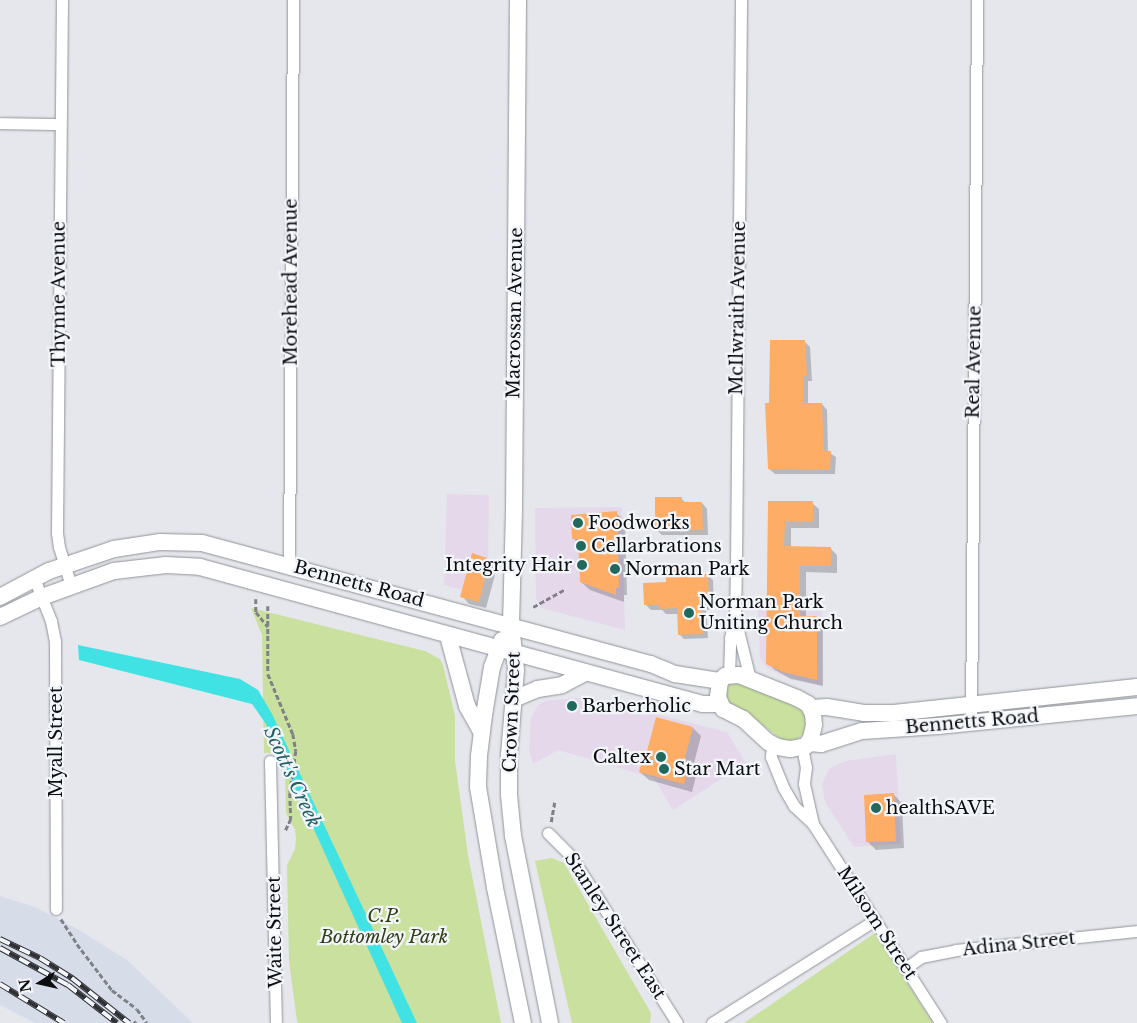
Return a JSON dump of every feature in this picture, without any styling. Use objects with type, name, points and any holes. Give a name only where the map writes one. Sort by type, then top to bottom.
[{"type":"main road","name":"Macrossan Avenue","points":[[511,625],[514,510],[518,0]]},
{"type":"main road","name":"Bennetts Road","points":[[0,597],[34,578],[64,565],[128,546],[174,541],[202,542],[651,664],[675,674],[750,679],[803,700],[811,708],[879,714],[1137,687]]},
{"type":"main road","name":"Bennetts Road","points":[[0,617],[42,597],[71,586],[132,568],[166,565],[200,567],[331,601],[448,636],[703,704],[720,704]]},
{"type":"main road","name":"Crown Street","points":[[511,625],[498,648],[492,667],[482,731],[478,773],[480,802],[523,1023]]},
{"type":"main road","name":"Crown Street","points":[[511,625],[516,653],[509,763],[513,836],[550,1023]]},
{"type":"main road","points":[[448,636],[467,706],[482,731]]},
{"type":"main road","points":[[514,698],[538,689],[562,685],[586,672]]},
{"type":"main road","points":[[725,678],[718,689],[720,704],[723,709],[750,724],[772,745]]},
{"type":"main road","name":"Bennetts Road","points":[[772,745],[790,750],[806,745],[821,744],[862,730],[971,723],[1137,706]]},
{"type":"main road","points":[[806,745],[814,725],[811,708]]},
{"type":"street","name":"Thynne Avenue","points":[[62,0],[57,533],[71,586]]},
{"type":"street","name":"Morehead Avenue","points":[[289,565],[294,0]]},
{"type":"street","name":"McIlwraith Avenue","points":[[725,678],[735,616],[741,0]]},
{"type":"street","name":"Real Avenue","points":[[971,723],[977,0]]},
{"type":"street","points":[[0,123],[60,124]]},
{"type":"street","name":"Myall Street","points":[[34,578],[54,631],[56,652],[56,909]]},
{"type":"street","name":"McIlwraith Avenue","points":[[735,616],[750,679]]},
{"type":"street","name":"Milsom Street","points":[[772,745],[771,757],[783,787],[794,806],[813,824],[941,1023]]},
{"type":"street","name":"Milsom Street","points":[[806,745],[804,784],[813,824]]},
{"type":"street","name":"Waite Street","points":[[270,761],[277,840],[276,1023]]},
{"type":"street","name":"Stanley Street East","points":[[548,833],[572,856],[677,1023]]},
{"type":"street","points":[[712,1023],[875,920]]},
{"type":"street","name":"Adina Street","points":[[906,968],[921,957],[956,950],[1137,931]]},
{"type":"path","points":[[533,607],[565,589]]},
{"type":"path","points":[[256,597],[256,612],[268,627]]},
{"type":"path","points":[[268,606],[268,674],[293,734],[296,751],[290,793],[291,820],[277,840]]},
{"type":"path","points":[[548,833],[555,800]]},
{"type":"path","points":[[56,909],[77,944],[112,990],[137,1009],[147,1023]]},
{"type":"shaded area","points":[[447,494],[489,495],[488,566],[480,595],[444,585]]},
{"type":"shaded area","points":[[622,507],[625,630],[541,608],[536,599],[535,508]]},
{"type":"shaded area","points":[[758,610],[822,611],[821,686],[781,675],[767,668],[760,658]]},
{"type":"shaded area","name":"Caltex","points":[[589,697],[727,732],[746,763],[673,810],[654,778],[558,750],[533,764],[529,749],[531,718],[538,705],[544,701]]},
{"type":"shaded area","points":[[896,754],[901,844],[854,847],[825,802],[822,784],[829,769],[845,761]]},
{"type":"shaded area","points":[[0,896],[35,907],[79,930],[127,960],[193,1023],[35,1023],[0,1005]]},
{"type":"green space","name":"C.P. Bottomley Park","points":[[251,608],[425,651],[440,659],[455,716],[455,761],[468,855],[501,1023],[298,1023],[289,961],[287,865],[295,849],[295,830],[286,813],[285,773],[276,753],[264,753],[262,635]]},
{"type":"green space","points":[[740,682],[801,709],[807,718],[804,733],[797,740],[783,741],[759,722],[732,706],[726,698],[726,691],[729,685]]},
{"type":"green space","points":[[552,858],[564,863],[651,1013],[650,1023],[572,1023],[535,861]]},
{"type":"green space","points":[[875,933],[933,1023],[744,1023]]},
{"type":"water","name":"Scott's Creek","points":[[78,645],[240,679],[258,690],[272,714],[417,1023],[402,1023],[266,724],[252,704],[79,660]]},
{"type":"building","points":[[770,340],[805,340],[807,376],[803,376],[803,403],[822,403],[824,451],[831,451],[830,470],[768,469],[765,403],[769,403]]},
{"type":"building","points":[[655,497],[682,497],[682,502],[702,502],[703,530],[655,531]]},
{"type":"building","points":[[768,501],[813,501],[813,522],[785,522],[784,546],[831,547],[831,566],[800,566],[800,616],[817,616],[817,680],[783,672],[766,664]]},
{"type":"building","points":[[617,511],[619,587],[616,588],[616,595],[580,582],[578,539],[572,539],[571,515]]},
{"type":"building","points":[[472,553],[487,558],[485,565],[488,566],[479,602],[460,597]]},
{"type":"building","name":"Norman Park Uniting Church","points":[[688,568],[688,574],[708,574],[709,604],[701,605],[703,634],[678,635],[677,608],[659,609],[659,605],[644,605],[643,583],[666,582],[665,569]]},
{"type":"building","points":[[656,717],[693,727],[683,765],[689,766],[684,784],[639,772],[644,754],[646,755]]},
{"type":"building","points":[[894,793],[896,841],[866,842],[864,795]]},
{"type":"railway","points":[[0,939],[40,958],[72,978],[129,1023]]},
{"type":"railway","points":[[0,948],[68,985],[117,1023]]},
{"type":"railway","points":[[0,984],[64,1023]]},
{"type":"place","name":"Foodworks","points":[[578,523]]},
{"type":"place","name":"Cellarbrations","points":[[581,546]]},
{"type":"place","name":"Integrity Hair","points":[[582,565]]},
{"type":"place","name":"Norman Park","points":[[615,569]]},
{"type":"place","name":"Norman Park Uniting Church","points":[[689,613]]},
{"type":"place","name":"Barberholic","points":[[572,706]]},
{"type":"place","name":"Caltex","points":[[661,757]]},
{"type":"place","name":"Star Mart","points":[[664,769]]},
{"type":"place","name":"healthSAVE","points":[[876,808]]}]
